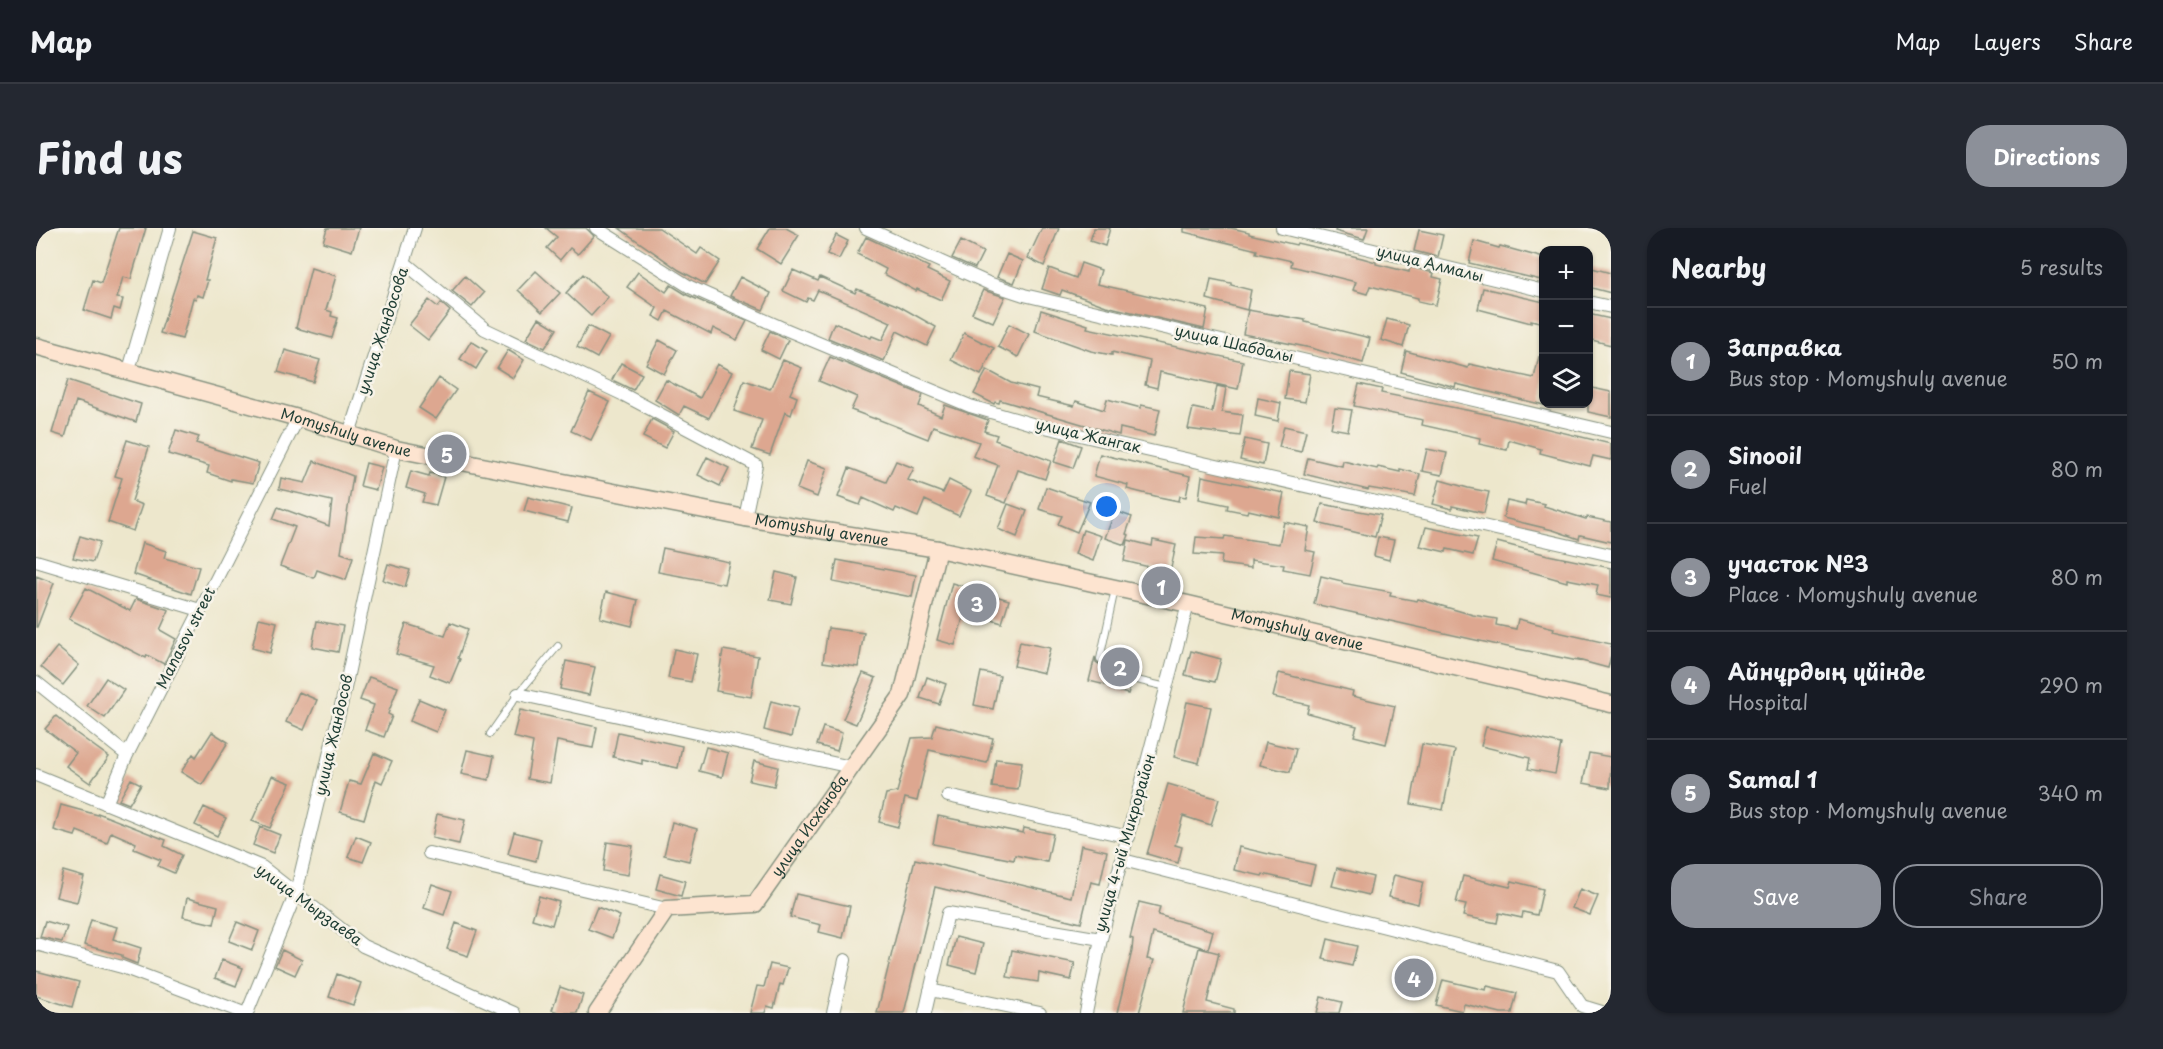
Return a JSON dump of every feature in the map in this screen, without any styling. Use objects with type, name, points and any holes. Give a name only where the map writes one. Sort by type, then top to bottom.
[{"type":"main road","name":"Momyshuly avenue","points":[[36,346],[298,418],[396,449],[745,518],[938,549],[1188,604],[1611,704]]},
{"type":"main road","name":"улица Исханова","points":[[667,909],[755,904],[902,695],[938,549]]},
{"type":"main road","points":[[597,1013],[667,909]]},
{"type":"street","points":[[129,370],[170,228]]},
{"type":"street","name":"улица Жандосова","points":[[349,434],[415,228]]},
{"type":"street","name":"улица Жангак","points":[[596,228],[690,286],[732,307],[970,406],[1032,424],[1611,555]]},
{"type":"street","name":"улица Шабдалы","points":[[866,228],[988,283],[1024,295],[1611,432]]},
{"type":"street","name":"улица Алмалы","points":[[1282,228],[1539,290]]},
{"type":"street","points":[[405,263],[484,329],[624,395],[756,465],[745,518]]},
{"type":"street","points":[[1593,303],[1611,307]]},
{"type":"street","name":"Manasov street","points":[[106,804],[127,755],[298,418]]},
{"type":"street","name":"улица Жандосов","points":[[246,1013],[297,893],[344,693],[396,449]]},
{"type":"street","points":[[36,561],[200,610]]},
{"type":"street","name":"улица 4-ый Микрорайон","points":[[925,1013],[948,913],[1101,939],[1188,604]]},
{"type":"street","points":[[36,682],[127,755]]},
{"type":"street","points":[[518,694],[851,767]]},
{"type":"street","name":"улица Мырзаева","points":[[36,775],[262,867],[363,946],[514,1013]]},
{"type":"street","points":[[948,796],[1129,837]]},
{"type":"street","points":[[429,853],[667,909]]},
{"type":"street","points":[[1123,860],[1558,971],[1582,1005],[1605,1013]]},
{"type":"street","points":[[1086,1013],[1101,939]]},
{"type":"street","points":[[36,944],[122,967],[246,1013]]},
{"type":"street","points":[[833,1013],[845,960]]},
{"type":"street","points":[[930,990],[1040,1013]]},
{"type":"lane","points":[[1100,659],[1115,588]]},
{"type":"lane","points":[[490,734],[518,694],[558,646]]},
{"type":"lane","points":[[1132,680],[1167,687]]},
{"type":"building","points":[[119,228],[146,228],[131,279],[123,277],[117,298],[123,299],[120,310],[114,308],[111,319],[84,310],[93,280],[101,283]]},
{"type":"building","points":[[327,228],[359,228],[352,251],[323,242]]},
{"type":"building","points":[[546,228],[586,228],[594,236],[578,254],[570,248],[560,260],[547,248],[557,237]]},
{"type":"building","points":[[619,228],[659,228],[697,254],[701,248],[720,261],[705,284],[679,270]]},
{"type":"building","points":[[770,228],[786,228],[799,235],[781,264],[757,249]]},
{"type":"building","points":[[1042,228],[1059,228],[1044,266],[1028,258]]},
{"type":"building","points":[[1094,228],[1110,228],[1105,246],[1090,241]]},
{"type":"building","points":[[1184,228],[1231,228],[1296,245],[1297,243],[1362,258],[1409,272],[1410,267],[1434,273],[1433,277],[1442,279],[1436,305],[1370,286],[1367,294],[1353,290],[1356,282],[1291,266],[1292,261],[1184,232]]},
{"type":"building","points":[[1336,228],[1368,228],[1364,239],[1335,231]]},
{"type":"building","points":[[1419,230],[1443,235],[1438,257],[1414,251]]},
{"type":"building","points":[[193,231],[217,238],[205,280],[208,280],[203,297],[197,295],[196,299],[193,298],[182,339],[160,333]]},
{"type":"building","points":[[836,235],[848,241],[839,259],[827,254]]},
{"type":"building","points":[[866,237],[929,267],[927,270],[950,281],[941,300],[917,289],[916,291],[884,274],[886,269],[857,254]]},
{"type":"building","points":[[961,241],[983,252],[975,268],[952,258]]},
{"type":"building","points":[[1474,241],[1499,248],[1500,246],[1539,257],[1539,280],[1469,263]]},
{"type":"building","points":[[1007,254],[1023,261],[1014,283],[997,277]]},
{"type":"building","points":[[1081,263],[1101,270],[1097,284],[1208,309],[1204,329],[1106,306],[1062,290],[1060,295],[1042,289],[1049,268],[1076,278]]},
{"type":"building","points":[[311,268],[336,276],[326,310],[332,312],[331,316],[338,318],[332,338],[296,328]]},
{"type":"building","points":[[1593,268],[1611,273],[1611,293],[1593,288]]},
{"type":"building","points":[[793,270],[818,281],[820,277],[855,293],[857,289],[899,306],[936,327],[927,346],[897,331],[884,361],[828,338],[834,323],[882,340],[891,322],[818,290],[813,300],[808,298],[806,302],[783,291]]},
{"type":"building","points":[[536,271],[560,293],[542,312],[518,290]]},
{"type":"building","points":[[638,272],[666,292],[671,285],[687,295],[747,321],[737,340],[713,328],[711,334],[667,311],[662,321],[653,316],[657,308],[627,287]]},
{"type":"building","points":[[583,274],[608,297],[591,316],[566,293]]},
{"type":"building","points":[[465,276],[484,293],[472,307],[452,291]]},
{"type":"building","points":[[740,277],[771,293],[763,310],[730,296]]},
{"type":"building","points":[[1211,279],[1251,290],[1247,310],[1207,299]]},
{"type":"building","points":[[1483,288],[1539,301],[1539,322],[1531,320],[1531,323],[1478,309]]},
{"type":"building","points":[[983,290],[1005,297],[993,322],[972,313]]},
{"type":"building","points":[[429,300],[438,307],[441,303],[450,311],[428,340],[409,325]]},
{"type":"building","points":[[1041,310],[1088,325],[1087,328],[1243,361],[1238,389],[1160,372],[1157,388],[1145,385],[1150,361],[1112,352],[1112,355],[1091,351],[1035,331]]},
{"type":"building","points":[[1248,310],[1305,320],[1305,322],[1370,338],[1363,363],[1311,348],[1243,334]]},
{"type":"building","points":[[1593,315],[1611,319],[1611,345],[1593,340]]},
{"type":"building","points":[[539,318],[557,329],[545,348],[526,339]]},
{"type":"building","points":[[1387,319],[1409,325],[1403,347],[1381,340]]},
{"type":"building","points":[[1009,324],[1029,334],[1018,357],[998,347]]},
{"type":"building","points":[[588,326],[609,337],[597,358],[577,347]]},
{"type":"building","points":[[770,331],[788,340],[779,359],[761,350]]},
{"type":"building","points":[[964,333],[994,348],[981,375],[951,360]]},
{"type":"building","points":[[659,340],[677,350],[664,374],[646,364]]},
{"type":"building","points":[[471,341],[487,351],[476,369],[460,359]]},
{"type":"building","points":[[285,350],[320,360],[313,382],[278,372]]},
{"type":"building","points":[[508,350],[524,360],[513,378],[497,368]]},
{"type":"building","points":[[1406,351],[1468,368],[1469,364],[1534,378],[1539,357],[1539,404],[1456,384],[1455,387],[1401,372]]},
{"type":"building","points":[[830,357],[923,395],[919,406],[941,416],[945,405],[988,420],[984,431],[997,435],[995,440],[1051,461],[1045,479],[1018,470],[1006,503],[987,496],[998,465],[973,456],[979,442],[933,426],[928,439],[851,410],[857,397],[819,381]]},
{"type":"building","points":[[783,360],[802,368],[790,394],[797,397],[791,415],[785,412],[770,455],[752,449],[762,420],[734,411],[744,380],[770,389]]},
{"type":"building","points":[[621,363],[642,374],[633,390],[612,380]]},
{"type":"building","points":[[717,364],[732,372],[709,418],[684,406],[679,415],[655,400],[666,380],[700,398]]},
{"type":"building","points":[[987,370],[1011,383],[1038,390],[1036,397],[1074,406],[1076,401],[1104,410],[1107,399],[1141,408],[1141,405],[1160,409],[1154,436],[1120,428],[1119,435],[1000,400],[999,403],[994,404],[974,394]]},
{"type":"building","points":[[1289,371],[1310,374],[1305,402],[1285,399]]},
{"type":"building","points":[[439,378],[456,390],[436,419],[419,408]]},
{"type":"building","points":[[68,380],[141,404],[136,422],[76,401],[65,437],[52,433]]},
{"type":"building","points":[[1359,384],[1382,389],[1381,393],[1486,414],[1611,444],[1611,460],[1593,456],[1590,466],[1540,453],[1541,449],[1509,440],[1507,450],[1479,444],[1480,438],[1422,425],[1423,420],[1354,406]]},
{"type":"building","points":[[1217,386],[1226,388],[1222,412],[1243,415],[1240,436],[1188,429],[1193,408],[1212,412]]},
{"type":"building","points":[[1593,388],[1611,392],[1611,417],[1588,412],[1588,408],[1593,408]]},
{"type":"building","points":[[589,392],[610,402],[591,440],[571,431]]},
{"type":"building","points":[[1258,398],[1281,403],[1278,421],[1255,416]]},
{"type":"building","points":[[1335,408],[1352,410],[1348,431],[1331,428]]},
{"type":"building","points":[[652,419],[674,431],[665,448],[643,437]]},
{"type":"building","points":[[1284,426],[1306,431],[1301,452],[1279,447]]},
{"type":"building","points":[[176,430],[199,437],[196,443],[259,463],[253,483],[231,479],[231,481],[207,473],[209,466],[168,454]]},
{"type":"building","points":[[1062,439],[1081,446],[1073,468],[1054,462]]},
{"type":"building","points":[[1245,439],[1267,444],[1263,465],[1240,460]]},
{"type":"building","points":[[127,440],[149,447],[132,501],[142,505],[133,531],[108,522],[122,478],[115,476]]},
{"type":"building","points":[[1427,449],[1447,453],[1442,475],[1422,471]]},
{"type":"building","points":[[1100,454],[1190,476],[1186,497],[1180,496],[1179,501],[1159,497],[1127,489],[1128,485],[1094,476]]},
{"type":"building","points":[[707,457],[729,468],[720,486],[698,475]]},
{"type":"building","points":[[1308,458],[1342,466],[1343,461],[1377,469],[1378,467],[1400,472],[1400,469],[1420,474],[1415,496],[1369,488],[1368,490],[1304,474]]},
{"type":"building","points":[[314,461],[353,476],[341,553],[353,557],[346,580],[317,570],[314,578],[280,566],[295,527],[273,519],[278,507],[329,526],[332,501],[279,489],[281,478],[305,483]]},
{"type":"building","points":[[807,461],[827,468],[817,497],[797,489]]},
{"type":"building","points":[[896,461],[914,468],[908,480],[943,493],[949,480],[971,491],[959,516],[925,500],[918,517],[896,508],[894,512],[863,498],[860,505],[838,497],[849,468],[886,482]]},
{"type":"building","points":[[366,463],[382,467],[376,490],[360,486]]},
{"type":"building","points":[[411,471],[444,477],[436,505],[422,502],[425,494],[406,488]]},
{"type":"building","points":[[1202,476],[1284,493],[1279,517],[1248,510],[1247,513],[1227,509],[1228,505],[1199,499]]},
{"type":"building","points":[[1440,480],[1489,492],[1484,513],[1433,504]]},
{"type":"building","points":[[1046,487],[1090,502],[1077,532],[1058,524],[1062,516],[1039,509]]},
{"type":"building","points":[[528,497],[572,508],[568,522],[524,511]]},
{"type":"building","points":[[1526,500],[1545,504],[1544,506],[1586,519],[1587,517],[1611,522],[1611,542],[1580,535],[1579,539],[1503,518],[1507,501],[1525,505]]},
{"type":"building","points":[[1008,504],[1027,511],[1017,537],[998,529]]},
{"type":"building","points":[[1322,504],[1381,515],[1375,537],[1317,523]]},
{"type":"building","points":[[1115,511],[1132,517],[1125,545],[1105,538]]},
{"type":"building","points":[[1284,522],[1309,527],[1305,550],[1315,552],[1310,574],[1283,569],[1284,565],[1251,560],[1251,568],[1221,564],[1222,556],[1194,554],[1196,537],[1224,539],[1225,536],[1279,544]]},
{"type":"building","points":[[1426,527],[1478,538],[1473,555],[1420,546]]},
{"type":"building","points":[[1083,530],[1101,536],[1093,561],[1075,554]]},
{"type":"building","points":[[80,536],[100,542],[93,562],[73,558]]},
{"type":"building","points":[[1378,537],[1394,540],[1389,560],[1374,556]]},
{"type":"building","points":[[1128,540],[1152,546],[1153,540],[1176,545],[1170,572],[1124,561]]},
{"type":"building","points":[[1497,542],[1611,568],[1611,598],[1596,595],[1598,585],[1567,579],[1567,582],[1492,561]]},
{"type":"building","points":[[142,543],[166,551],[164,558],[199,567],[191,594],[133,574]]},
{"type":"building","points":[[663,548],[729,562],[724,584],[658,572]]},
{"type":"building","points":[[837,560],[916,575],[912,597],[833,582]]},
{"type":"building","points":[[388,564],[410,570],[405,587],[383,580]]},
{"type":"building","points":[[776,572],[797,577],[791,604],[770,600]]},
{"type":"building","points":[[36,576],[54,583],[37,627],[36,627]]},
{"type":"building","points":[[1321,576],[1342,581],[1342,583],[1391,592],[1390,596],[1417,601],[1418,599],[1473,615],[1497,619],[1496,625],[1516,629],[1518,619],[1554,628],[1553,631],[1611,644],[1608,668],[1314,604]]},
{"type":"building","points":[[952,583],[1009,600],[1002,623],[965,612],[955,645],[937,640]]},
{"type":"building","points":[[86,588],[130,611],[136,599],[169,610],[160,630],[176,639],[164,664],[147,655],[146,658],[69,619]]},
{"type":"building","points":[[606,592],[638,600],[632,626],[600,618]]},
{"type":"building","points":[[259,618],[277,622],[270,653],[252,648]]},
{"type":"building","points":[[317,621],[343,626],[338,652],[312,647]]},
{"type":"building","points":[[450,622],[468,629],[458,658],[460,659],[450,683],[430,675],[434,665],[396,654],[406,624],[445,636]]},
{"type":"building","points":[[828,628],[864,633],[858,667],[823,662]]},
{"type":"building","points":[[1020,642],[1050,648],[1044,673],[1014,666]]},
{"type":"building","points":[[57,647],[79,665],[63,685],[41,667]]},
{"type":"building","points":[[674,649],[697,654],[691,682],[668,678]]},
{"type":"building","points":[[723,650],[758,656],[751,697],[716,691]]},
{"type":"building","points":[[1191,651],[1221,659],[1215,682],[1185,675]]},
{"type":"building","points":[[1095,657],[1099,664],[1105,660],[1117,663],[1118,659],[1136,664],[1133,674],[1127,677],[1127,681],[1131,684],[1128,694],[1110,689],[1110,686],[1089,681]]},
{"type":"building","points":[[566,661],[595,667],[589,695],[560,689]]},
{"type":"building","points":[[981,672],[1000,676],[993,709],[974,705]]},
{"type":"building","points":[[863,673],[876,678],[856,724],[843,719]]},
{"type":"building","points":[[1279,673],[1353,691],[1352,696],[1395,706],[1386,744],[1354,736],[1357,726],[1307,713],[1309,705],[1273,697]]},
{"type":"building","points":[[369,677],[398,687],[388,714],[392,716],[384,737],[365,730],[374,705],[360,700]]},
{"type":"building","points":[[927,677],[946,684],[939,704],[920,698]]},
{"type":"building","points":[[106,678],[124,690],[105,718],[87,706]]},
{"type":"building","points":[[299,692],[317,700],[304,730],[286,722]]},
{"type":"building","points":[[419,699],[445,710],[436,732],[410,721]]},
{"type":"building","points":[[771,701],[798,708],[791,737],[764,730]]},
{"type":"building","points":[[1187,702],[1211,707],[1199,763],[1174,757]]},
{"type":"building","points":[[520,710],[597,727],[593,748],[557,741],[550,783],[527,779],[533,742],[513,737]]},
{"type":"building","points":[[56,716],[109,757],[90,783],[66,766],[76,753],[45,729]]},
{"type":"building","points":[[936,724],[993,738],[987,763],[929,750],[917,801],[905,798],[898,827],[879,822],[886,794],[897,792],[912,738],[932,737]]},
{"type":"building","points":[[823,727],[842,733],[837,751],[817,745]]},
{"type":"building","points":[[1486,727],[1561,744],[1555,774],[1528,769],[1530,758],[1481,746]]},
{"type":"building","points":[[212,732],[228,742],[202,785],[181,772],[193,754],[196,757]]},
{"type":"building","points":[[618,732],[682,746],[678,768],[642,760],[642,764],[613,757]]},
{"type":"building","points":[[1266,742],[1296,749],[1290,772],[1260,765]]},
{"type":"building","points":[[1422,744],[1455,750],[1443,810],[1411,804]]},
{"type":"building","points":[[706,747],[728,753],[722,777],[699,771]]},
{"type":"building","points":[[467,750],[494,756],[489,780],[461,774]]},
{"type":"building","points":[[374,753],[392,761],[382,783],[376,780],[364,819],[340,812],[349,781],[361,784]]},
{"type":"building","points":[[1589,753],[1611,757],[1610,788],[1583,783]]},
{"type":"building","points":[[996,759],[1022,762],[1018,790],[992,787]]},
{"type":"building","points":[[754,761],[778,767],[774,786],[749,781]]},
{"type":"building","points":[[272,776],[290,783],[270,828],[252,821]]},
{"type":"building","points":[[131,779],[141,784],[129,804],[119,800]]},
{"type":"building","points":[[1168,784],[1219,799],[1211,825],[1183,816],[1175,845],[1182,847],[1178,863],[1147,854]]},
{"type":"building","points":[[61,805],[98,815],[98,813],[166,840],[164,846],[182,855],[174,873],[158,866],[161,860],[134,849],[136,843],[111,832],[107,843],[77,831],[75,836],[54,830]]},
{"type":"building","points":[[204,807],[226,818],[217,836],[195,825]]},
{"type":"building","points":[[437,814],[465,820],[459,844],[432,838]]},
{"type":"building","points":[[938,816],[1023,833],[1024,828],[1053,834],[1047,862],[1015,855],[1014,860],[933,844]]},
{"type":"building","points":[[672,822],[697,829],[689,861],[664,855]]},
{"type":"building","points":[[260,827],[280,835],[273,853],[253,845]]},
{"type":"building","points":[[514,832],[541,839],[536,861],[508,854]]},
{"type":"building","points":[[356,836],[371,842],[363,862],[348,857]]},
{"type":"building","points":[[607,842],[633,846],[628,875],[603,871]]},
{"type":"building","points":[[1081,845],[1107,851],[1100,884],[1091,882],[1081,923],[935,887],[904,1013],[877,1013],[915,859],[1071,897]]},
{"type":"building","points":[[1239,847],[1315,865],[1310,885],[1234,870]]},
{"type":"building","points":[[1337,868],[1373,877],[1369,895],[1332,886]]},
{"type":"building","points":[[63,871],[84,877],[77,902],[56,897]]},
{"type":"building","points":[[660,874],[685,881],[681,896],[656,889]]},
{"type":"building","points":[[1394,875],[1423,882],[1418,904],[1389,897]]},
{"type":"building","points":[[1463,876],[1510,887],[1512,881],[1543,889],[1537,915],[1523,912],[1522,918],[1499,913],[1497,923],[1463,916],[1466,905],[1456,903]]},
{"type":"building","points":[[432,884],[452,891],[444,915],[424,908]]},
{"type":"building","points":[[1580,889],[1598,896],[1590,915],[1572,908]]},
{"type":"building","points":[[796,894],[850,906],[843,938],[819,932],[821,925],[790,917]]},
{"type":"building","points":[[539,896],[559,902],[552,925],[532,919]]},
{"type":"building","points":[[187,898],[218,906],[214,924],[183,917]]},
{"type":"building","points":[[1139,902],[1160,907],[1158,915],[1213,931],[1208,949],[1153,933],[1147,959],[1154,960],[1139,1013],[1117,1013],[1132,951],[1133,939],[1130,938]]},
{"type":"building","points":[[597,907],[620,916],[612,938],[588,929]]},
{"type":"building","points":[[91,920],[117,927],[113,939],[141,948],[137,964],[122,958],[122,955],[84,945]]},
{"type":"building","points":[[45,921],[67,927],[62,942],[40,937]]},
{"type":"building","points":[[237,922],[259,931],[252,950],[229,941]]},
{"type":"building","points":[[456,923],[477,931],[468,956],[447,949]]},
{"type":"building","points":[[956,937],[983,944],[976,972],[949,965]]},
{"type":"building","points":[[1328,939],[1357,946],[1352,966],[1323,959]]},
{"type":"building","points":[[1199,948],[1219,953],[1207,1002],[1234,1009],[1234,1013],[1183,1013]]},
{"type":"building","points":[[282,950],[302,960],[295,975],[275,966]]},
{"type":"building","points":[[1012,950],[1075,963],[1071,980],[1039,973],[1038,982],[1007,977]]},
{"type":"building","points":[[222,960],[243,968],[236,986],[215,978]]},
{"type":"building","points":[[770,964],[788,968],[783,985],[780,984],[774,1008],[767,1006],[765,1013],[750,1013],[757,986],[764,987]]},
{"type":"building","points":[[36,971],[79,982],[72,1007],[36,996]]},
{"type":"building","points":[[337,974],[361,983],[353,1005],[329,997]]},
{"type":"building","points":[[1443,980],[1486,990],[1487,986],[1517,993],[1512,1013],[1501,1013],[1464,1004],[1462,1011],[1436,1005]]},
{"type":"building","points":[[560,987],[583,995],[577,1013],[561,1013],[552,1010]]},
{"type":"building","points":[[1321,997],[1342,1002],[1339,1013],[1317,1013]]},
{"type":"place","name":"Samal 1","points":[[447,454]]},
{"type":"place","name":"Заправка","points":[[1161,586]]},
{"type":"place","name":"участок №3","points":[[977,603]]},
{"type":"place","name":"Sinooil","points":[[1120,667]]},
{"type":"place","name":"Айнұрдың үйінде","points":[[1414,978]]}]
